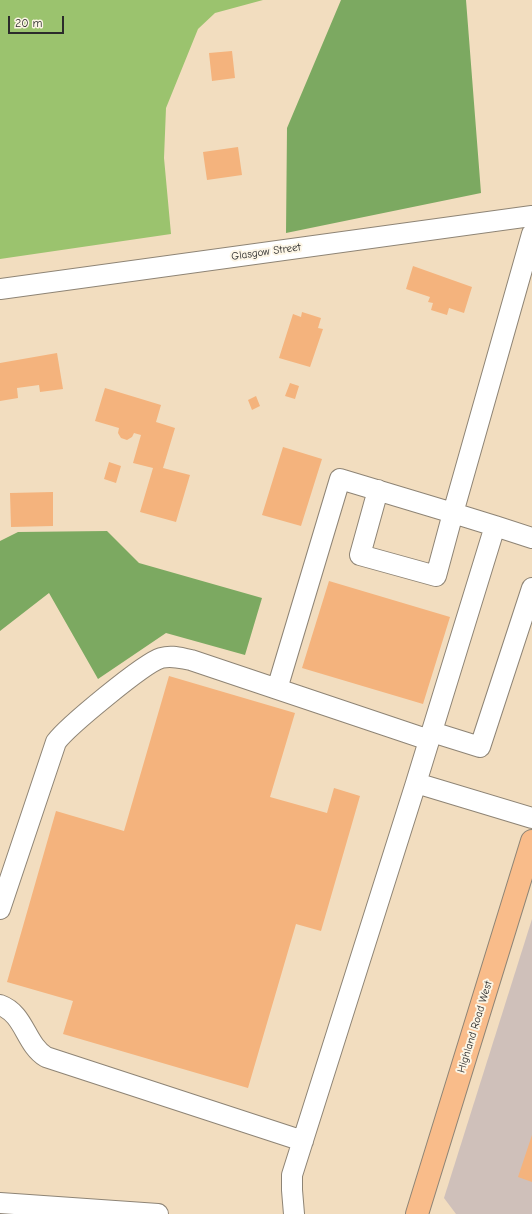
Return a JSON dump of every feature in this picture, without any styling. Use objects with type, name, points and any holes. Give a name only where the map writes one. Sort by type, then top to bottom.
[{"type":"main road","name":"Highland Road West","points":[[417,1214],[532,841]]},
{"type":"street","name":"Glasgow Street","points":[[0,289],[532,216]]},
{"type":"street","points":[[378,490],[360,555],[436,576],[532,234]]},
{"type":"street","points":[[277,689],[340,479],[532,538]]},
{"type":"street","points":[[294,1214],[292,1175],[416,784],[495,526]]},
{"type":"street","points":[[0,909],[56,742],[69,727],[152,662],[170,656],[191,660],[277,689],[430,736],[480,747],[532,588]]},
{"type":"street","points":[[416,784],[532,818]]},
{"type":"street","points":[[0,1005],[16,1015],[38,1050],[46,1056],[303,1141]]},
{"type":"street","points":[[0,1203],[158,1214]]},
{"type":"shaded area","points":[[532,919],[532,1214],[456,1214],[444,1198]]},
{"type":"green space","points":[[0,0],[263,0],[215,13],[198,29],[166,108],[164,158],[171,234],[0,259]]},
{"type":"green space","points":[[341,0],[466,0],[481,193],[286,233],[287,128]]},
{"type":"green space","points":[[107,531],[139,563],[262,598],[245,655],[166,633],[98,679],[49,593],[0,631],[0,541],[18,532]]},
{"type":"building","points":[[232,51],[235,78],[212,81],[209,53]]},
{"type":"building","points":[[238,147],[242,175],[207,180],[203,152]]},
{"type":"building","points":[[413,266],[472,287],[464,313],[449,308],[447,315],[431,310],[433,303],[428,302],[430,297],[406,289]]},
{"type":"building","points":[[302,312],[321,318],[318,328],[323,329],[310,367],[279,358],[293,314],[301,317]]},
{"type":"building","points":[[57,353],[63,389],[40,392],[39,385],[17,388],[18,398],[0,401],[0,363]]},
{"type":"building","points":[[290,383],[299,386],[295,399],[285,396]]},
{"type":"building","points":[[105,388],[161,405],[156,422],[175,428],[163,468],[190,475],[176,522],[140,512],[153,468],[133,463],[141,435],[134,433],[132,437],[127,440],[121,438],[118,433],[119,428],[95,421]]},
{"type":"building","points":[[256,396],[260,406],[252,410],[248,400]]},
{"type":"building","points":[[283,447],[322,459],[301,526],[262,515]]},
{"type":"building","points":[[109,462],[121,466],[116,483],[104,479]]},
{"type":"building","points":[[53,492],[53,526],[11,527],[10,493]]},
{"type":"building","points":[[329,581],[450,617],[423,704],[302,668]]},
{"type":"building","points":[[169,676],[295,713],[270,797],[327,813],[334,788],[360,796],[321,931],[296,924],[248,1088],[63,1034],[73,1001],[7,982],[56,811],[124,831]]},
{"type":"building","points":[[532,1135],[532,1182],[518,1177]]}]
